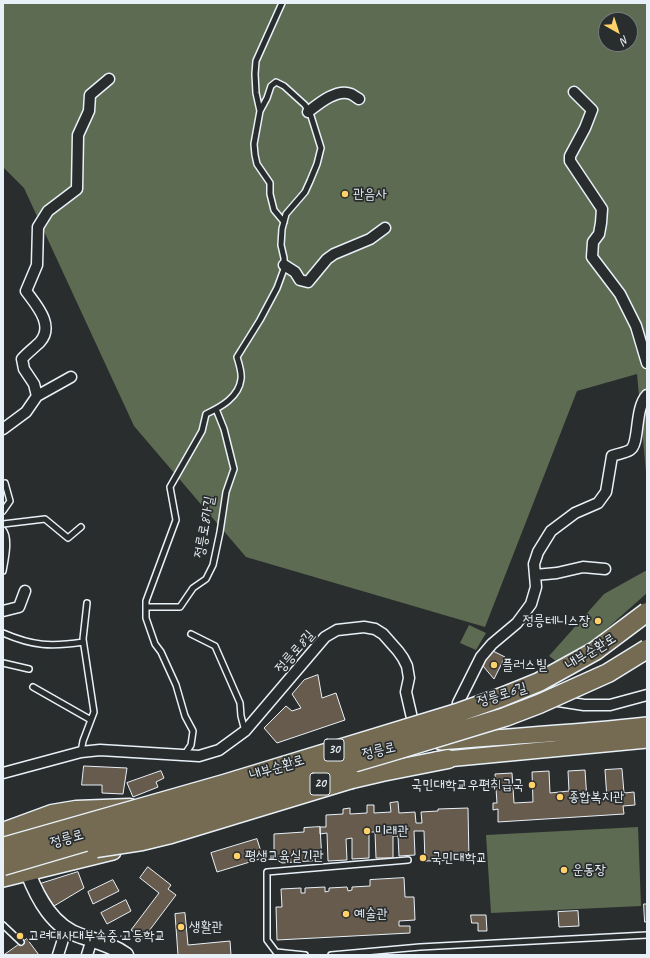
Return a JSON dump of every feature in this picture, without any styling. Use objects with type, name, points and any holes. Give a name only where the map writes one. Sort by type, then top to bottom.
[{"type":"highway","name":"내부순환로","points":[[3,847],[232,782],[460,712],[502,697],[539,682],[582,659],[612,639],[647,612]]},
{"type":"highway","name":"내부순환로","points":[[3,866],[26,866],[505,717],[539,704],[608,673],[647,649]]},
{"type":"highway","points":[[26,866],[164,836],[352,779],[448,759]]},
{"type":"highway","points":[[3,832],[52,814],[76,810],[150,807],[287,776]]},
{"type":"main road","name":"정릉로","points":[[3,856],[374,751],[417,743],[552,734],[647,724]]},
{"type":"main road","name":"정릉로","points":[[203,829],[247,808],[307,788],[389,765],[486,754],[647,740]]},
{"type":"main road","name":"정릉로","points":[[3,879],[26,866],[203,829],[448,759]]},
{"type":"main road","name":"정릉로","points":[[248,816],[307,788]]},
{"type":"street","points":[[37,396],[34,384],[24,369],[22,359],[40,341],[45,333],[44,316],[26,291],[37,265],[38,227],[48,212],[76,189],[78,135],[89,112],[90,95],[109,79]]},
{"type":"street","points":[[574,92],[592,110],[585,128],[570,156],[570,161],[602,209],[599,234],[593,242],[592,257],[620,294],[636,326],[647,362]]},
{"type":"street","points":[[308,112],[318,103],[334,94],[349,93],[359,99]]},
{"type":"street","points":[[284,265],[295,272],[300,280],[308,282],[327,259],[334,254],[370,239],[385,228]]},
{"type":"street","points":[[3,430],[26,412],[37,396],[71,378]]},
{"type":"street","points":[[454,726],[458,703],[481,657],[492,644],[517,623],[531,604],[536,587],[534,564],[538,552],[551,531],[575,513],[598,503],[606,492],[612,456],[631,450],[635,444],[638,415],[642,400],[647,395]]},
{"type":"street","points":[[535,575],[557,573],[583,567],[605,569]]},
{"type":"street","points":[[3,611],[19,607],[25,591]]},
{"type":"street","name":"정릉로8길","points":[[3,773],[80,752],[100,750],[199,756],[219,750],[245,731],[325,637],[337,630],[370,627],[383,634],[398,651],[405,662],[409,678],[406,692],[417,743]]},
{"type":"street","name":"정릉로6길","points":[[417,743],[454,726],[523,701],[541,699],[584,705],[610,705],[647,695]]},
{"type":"street","points":[[3,861],[17,865],[43,859],[166,821],[287,776]]},
{"type":"street","points":[[43,859],[32,866],[26,866],[40,900],[49,912],[66,930],[112,946],[126,955]]},
{"type":"street","points":[[58,955],[66,930]]},
{"type":"street","points":[[87,955],[92,939]]},
{"type":"lane","points":[[260,111],[256,92],[256,61],[282,3]]},
{"type":"lane","points":[[185,754],[191,745],[193,730],[185,716],[176,685],[161,652],[155,644],[146,618],[146,601],[176,520],[170,488],[202,431],[206,414],[220,407],[237,391],[241,378],[237,357],[260,320],[277,288],[284,269],[284,258],[281,244],[282,229],[284,222],[286,214],[305,192],[317,164],[321,148],[305,106],[284,86],[276,82],[271,86],[268,98],[260,111],[254,144],[257,164],[270,183],[270,194],[274,210],[284,222]]},
{"type":"lane","name":"정릉로8가길","points":[[146,607],[180,607],[193,588],[206,579],[213,565],[226,492],[234,469],[224,429],[216,409]]},
{"type":"lane","points":[[3,511],[10,501],[5,483]]},
{"type":"lane","points":[[3,524],[45,519],[68,538],[81,527]]},
{"type":"lane","points":[[3,530],[6,534],[6,556],[3,571]]},
{"type":"lane","points":[[80,752],[94,712],[83,642],[87,603]]},
{"type":"lane","points":[[3,633],[20,641],[38,644],[59,646],[83,642]]},
{"type":"lane","points":[[191,634],[215,646],[240,703],[241,716],[245,731]]},
{"type":"lane","points":[[3,663],[29,669]]},
{"type":"lane","points":[[33,687],[91,720]]},
{"type":"lane","points":[[305,955],[276,952],[267,940],[267,872],[408,860]]},
{"type":"lane","points":[[3,925],[21,942]]},
{"type":"lane","points":[[331,955],[456,945],[647,935]]},
{"type":"green space","points":[[3,3],[647,3],[647,483],[637,374],[577,391],[485,627],[246,557],[134,426],[24,188],[3,167]]},
{"type":"green space","name":"정릉테니스장","points":[[647,570],[647,593],[594,640],[556,661],[549,656],[604,594]]},
{"type":"green space","points":[[469,625],[486,633],[476,650],[460,643]]},
{"type":"green space","name":"운동장","points":[[638,827],[641,906],[491,913],[486,835]]},
{"type":"building","name":"플러스빌","points":[[491,650],[505,657],[494,679],[483,666]]},
{"type":"building","points":[[318,675],[322,698],[336,693],[345,720],[277,743],[264,728],[286,706],[292,711],[301,708],[292,694],[304,680]]},
{"type":"building","points":[[84,766],[127,768],[123,794],[102,793],[102,785],[82,785]]},
{"type":"building","name":"종합복지관","points":[[622,769],[624,793],[634,792],[635,805],[623,806],[624,814],[498,822],[498,809],[493,810],[493,803],[497,803],[495,774],[512,773],[514,803],[533,802],[532,772],[549,771],[550,793],[569,791],[568,771],[585,770],[587,800],[607,799],[605,770]]},
{"type":"building","points":[[161,771],[164,778],[156,782],[158,787],[133,797],[127,783]]},
{"type":"building","name":"미래관","points":[[398,802],[399,813],[415,812],[416,823],[422,823],[421,812],[438,811],[438,809],[468,808],[469,860],[425,861],[424,831],[414,831],[415,855],[399,856],[398,836],[393,836],[393,858],[376,858],[375,832],[369,832],[369,858],[352,859],[352,838],[346,839],[347,860],[328,861],[327,833],[320,834],[320,827],[326,827],[326,815],[343,814],[343,809],[350,808],[350,814],[367,813],[367,805],[374,805],[374,813],[391,812],[390,803]]},
{"type":"building","points":[[320,827],[322,860],[282,863],[274,858],[274,834],[304,832],[304,828]]},
{"type":"building","name":"평생교육실기관","points":[[257,839],[263,858],[217,872],[211,853]]},
{"type":"building","points":[[148,867],[171,885],[168,889],[176,895],[143,939],[131,930],[159,893],[140,878]]},
{"type":"building","points":[[78,872],[84,888],[54,906],[40,884]]},
{"type":"building","name":"예술관","points":[[404,878],[405,897],[414,897],[415,920],[399,921],[399,926],[410,926],[410,933],[277,940],[276,907],[282,907],[281,889],[301,888],[301,893],[305,893],[305,888],[325,887],[325,892],[329,891],[329,888],[347,887],[348,891],[352,890],[352,887],[370,886],[370,880]]},
{"type":"building","points":[[113,880],[119,891],[93,904],[88,892]]},
{"type":"building","points":[[126,900],[131,911],[107,924],[101,913]]},
{"type":"building","points":[[644,904],[647,904],[647,922],[645,922]]},
{"type":"building","points":[[578,911],[579,926],[559,927],[558,912]]},
{"type":"building","name":"생활관","points":[[185,913],[188,945],[230,941],[231,955],[178,955],[175,914]]},
{"type":"building","points":[[471,915],[486,915],[487,931],[478,931],[478,923],[472,923]]},
{"type":"building","points":[[27,939],[39,955],[4,955]]},
{"type":"place","name":"관음사","points":[[345,194]]},
{"type":"place","name":"정릉테니스장","points":[[598,621]]},
{"type":"place","name":"플러스빌","points":[[494,665]]},
{"type":"place","name":"국민대학교우편취급국","points":[[532,785]]},
{"type":"place","name":"종합복지관","points":[[560,797]]},
{"type":"place","name":"미래관","points":[[367,831]]},
{"type":"place","name":"평생교육실기관","points":[[237,856]]},
{"type":"place","name":"국민대학교","points":[[423,858]]},
{"type":"place","name":"운동장","points":[[564,870]]},
{"type":"place","name":"예술관","points":[[346,914]]},
{"type":"place","name":"생활관","points":[[181,927]]},
{"type":"place","name":"고려대사대부속중·고등학교","points":[[20,936]]}]
